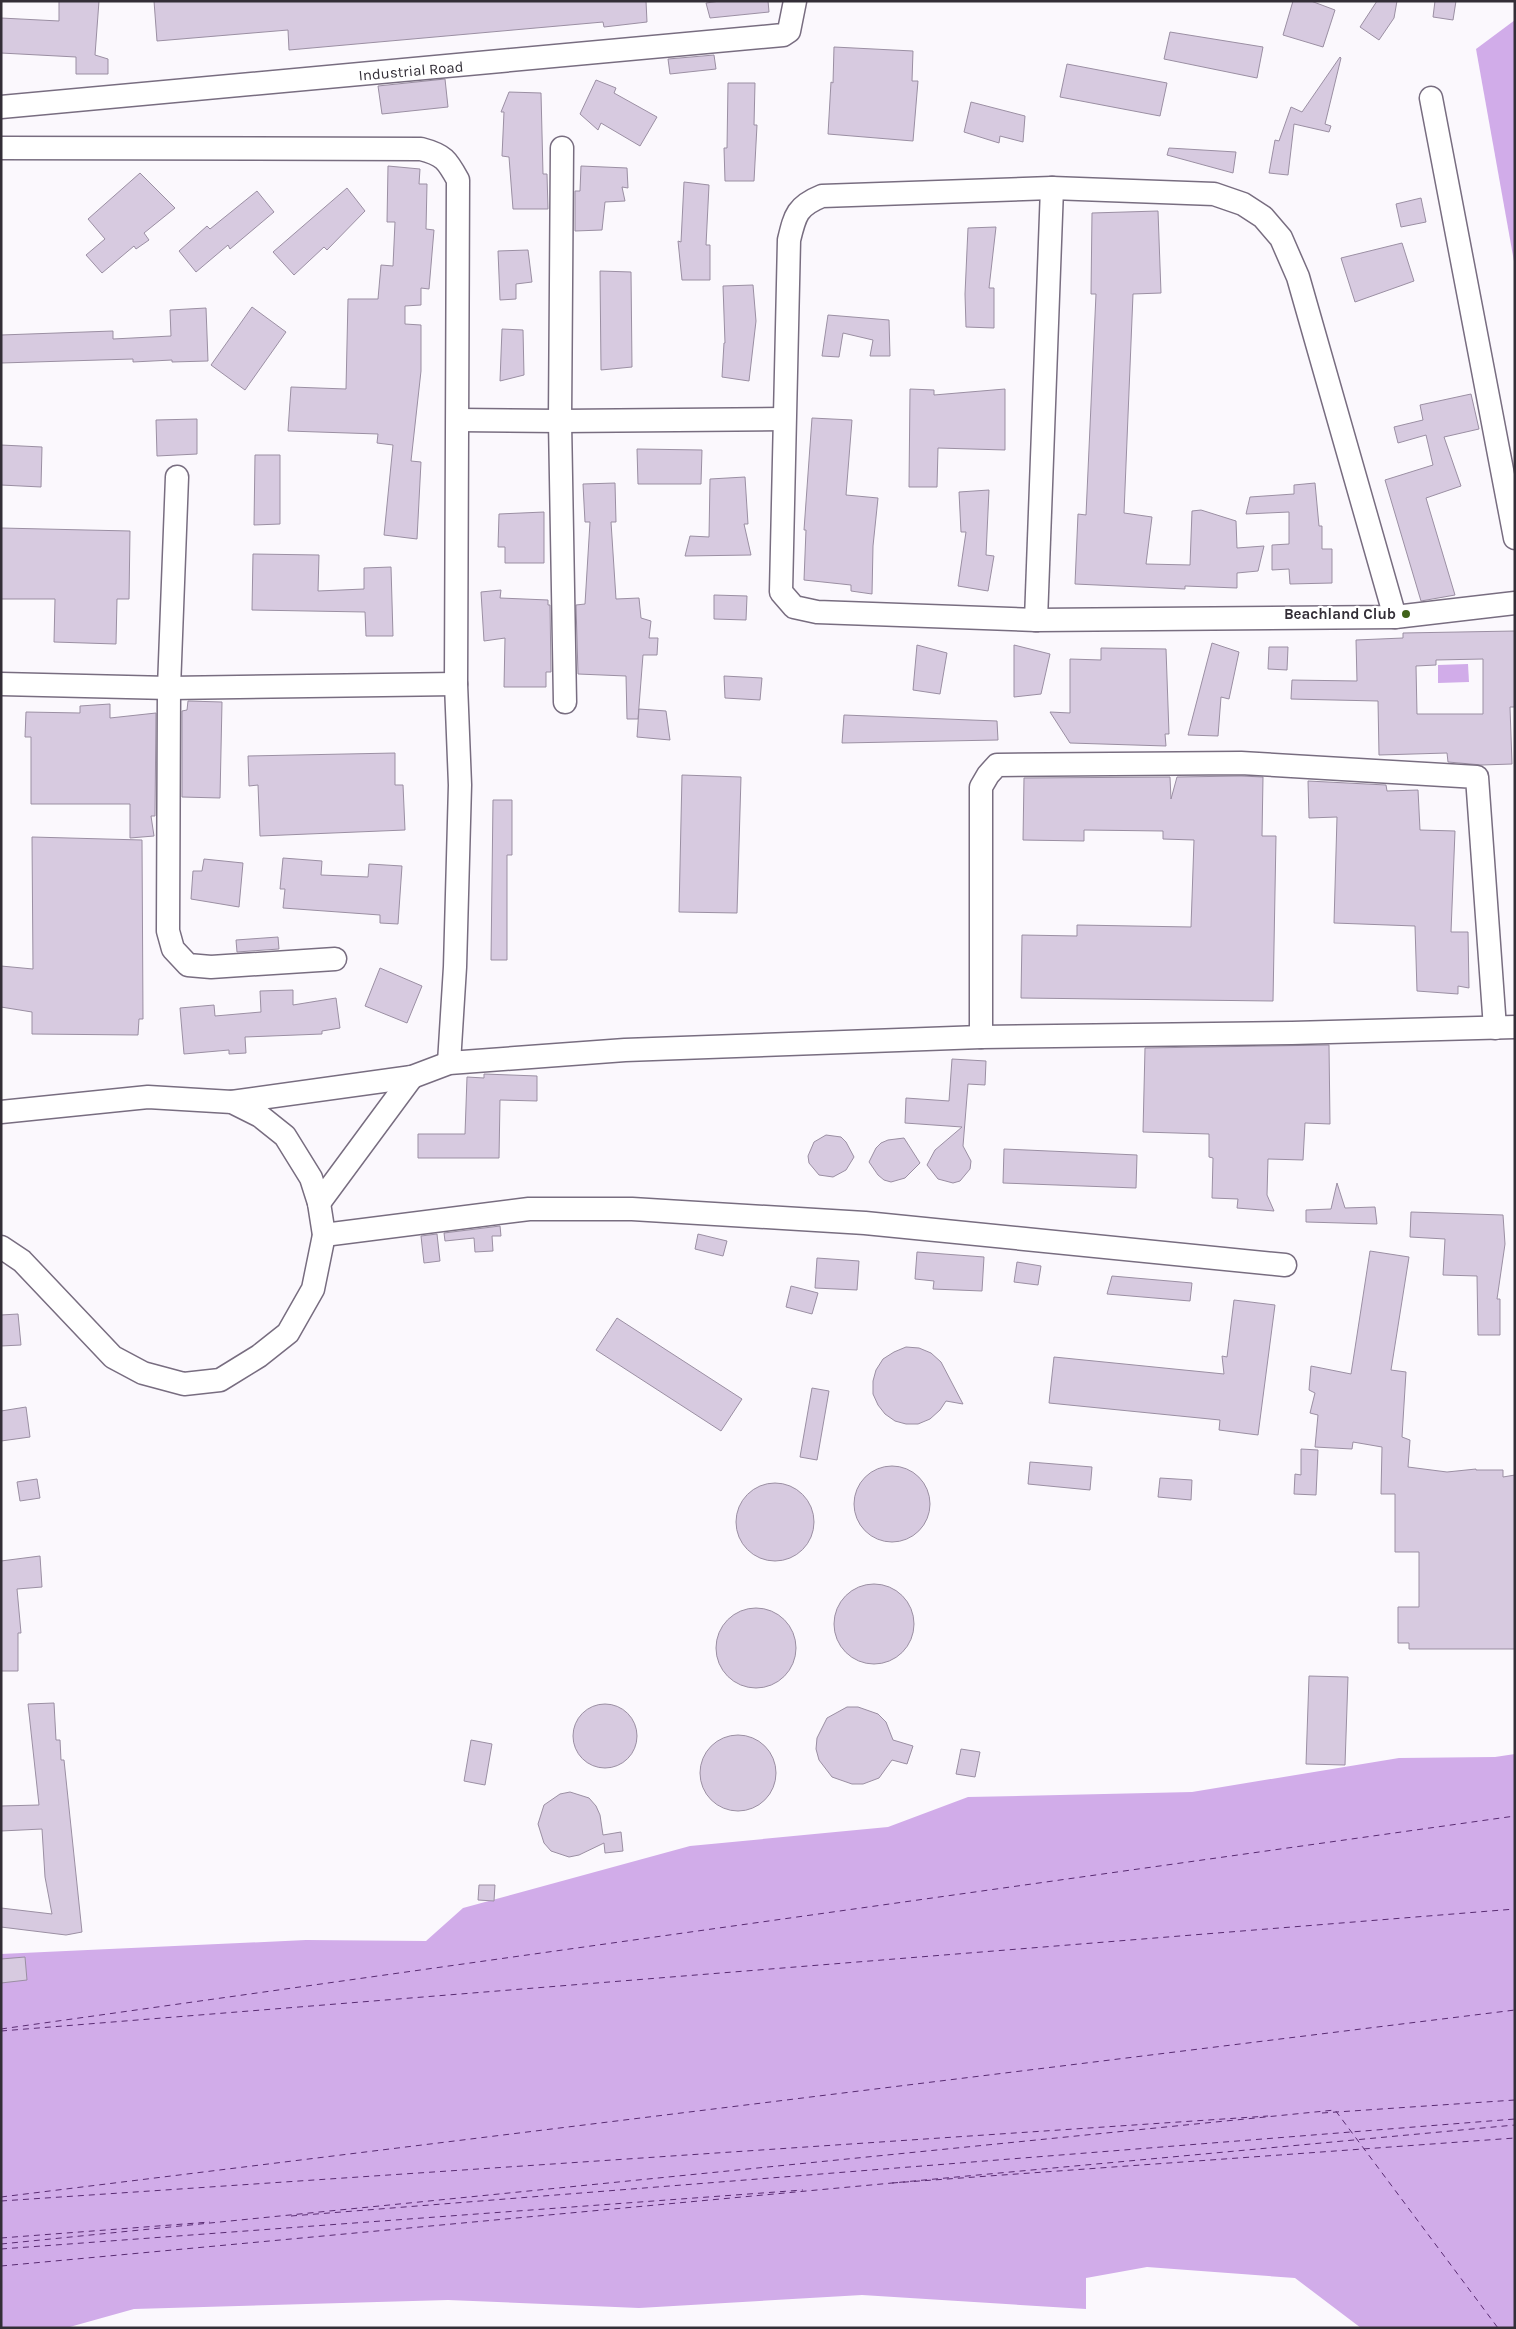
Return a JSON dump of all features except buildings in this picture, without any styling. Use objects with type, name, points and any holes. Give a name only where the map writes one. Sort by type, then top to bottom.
[{"type":"street","name":"Industrial Road","points":[[1,108],[783,35],[790,31],[795,1]]},
{"type":"street","points":[[1431,98],[1515,538]]},
{"type":"street","points":[[1,148],[421,150],[438,154],[450,165],[458,180],[456,684],[460,785],[455,967],[449,1063]]},
{"type":"street","points":[[562,148],[560,422],[565,702]]},
{"type":"street","points":[[1036,620],[1052,188]]},
{"type":"street","points":[[1395,617],[1298,276],[1281,238],[1263,217],[1243,204],[1214,194],[1052,188],[822,196],[805,203],[793,221],[789,240],[784,418],[781,592],[794,607],[816,612],[1036,620],[1395,617],[1515,603]]},
{"type":"street","points":[[458,420],[560,422],[784,418]]},
{"type":"street","points":[[177,477],[169,688],[168,931],[173,949],[188,965],[210,967],[336,959]]},
{"type":"street","points":[[1,684],[169,688],[456,684]]},
{"type":"street","points":[[1,1112],[148,1097],[232,1102],[412,1077],[449,1063],[625,1050],[980,1038],[1505,1028],[1477,777],[1241,763],[997,765],[988,775],[981,788],[980,1038]]},
{"type":"street","points":[[319,1203],[412,1077]]},
{"type":"street","points":[[1,1247],[22,1260],[113,1357],[143,1373],[184,1384],[220,1380],[259,1356],[288,1333],[313,1289],[324,1235],[319,1203],[311,1178],[301,1158],[285,1136],[260,1116],[232,1102]]},
{"type":"street","points":[[324,1235],[529,1209],[632,1209],[865,1223],[1285,1265]]},
{"type":"shaded area","points":[[1515,20],[1515,267],[1476,49]]},
{"type":"shaded area","points":[[1468,664],[1469,682],[1438,683],[1438,665]]},
{"type":"shaded area","points":[[1515,1754],[1515,2328],[1361,2328],[1295,2278],[1147,2267],[1086,2278],[1086,2309],[862,2295],[639,2308],[448,2300],[134,2309],[66,2328],[1,2328],[1,1954],[306,1940],[426,1941],[463,1908],[690,1846],[888,1827],[968,1797],[1192,1792],[1399,1758],[1495,1757]]},
{"type":"ferry route","points":[[1,2029],[1515,1816]]},
{"type":"ferry route","points":[[1,2031],[1515,1909]]},
{"type":"ferry route","points":[[1,2197],[1515,2010]]},
{"type":"ferry route","points":[[1322,2113],[1515,2100]]},
{"type":"ferry route","points":[[1,2244],[1335,2110],[1498,2328]]},
{"type":"ferry route","points":[[1,2201],[1268,2116]]},
{"type":"ferry route","points":[[291,2216],[1515,2119]]},
{"type":"ferry route","points":[[1,2266],[1515,2125]]},
{"type":"ferry route","points":[[892,2183],[1515,2138]]},
{"type":"ferry route","points":[[1,2249],[803,2190]]},
{"type":"ferry route","points":[[1,2238],[210,2222]]},
{"type":"place","name":"Beachland Club","points":[[1406,614]]}]
